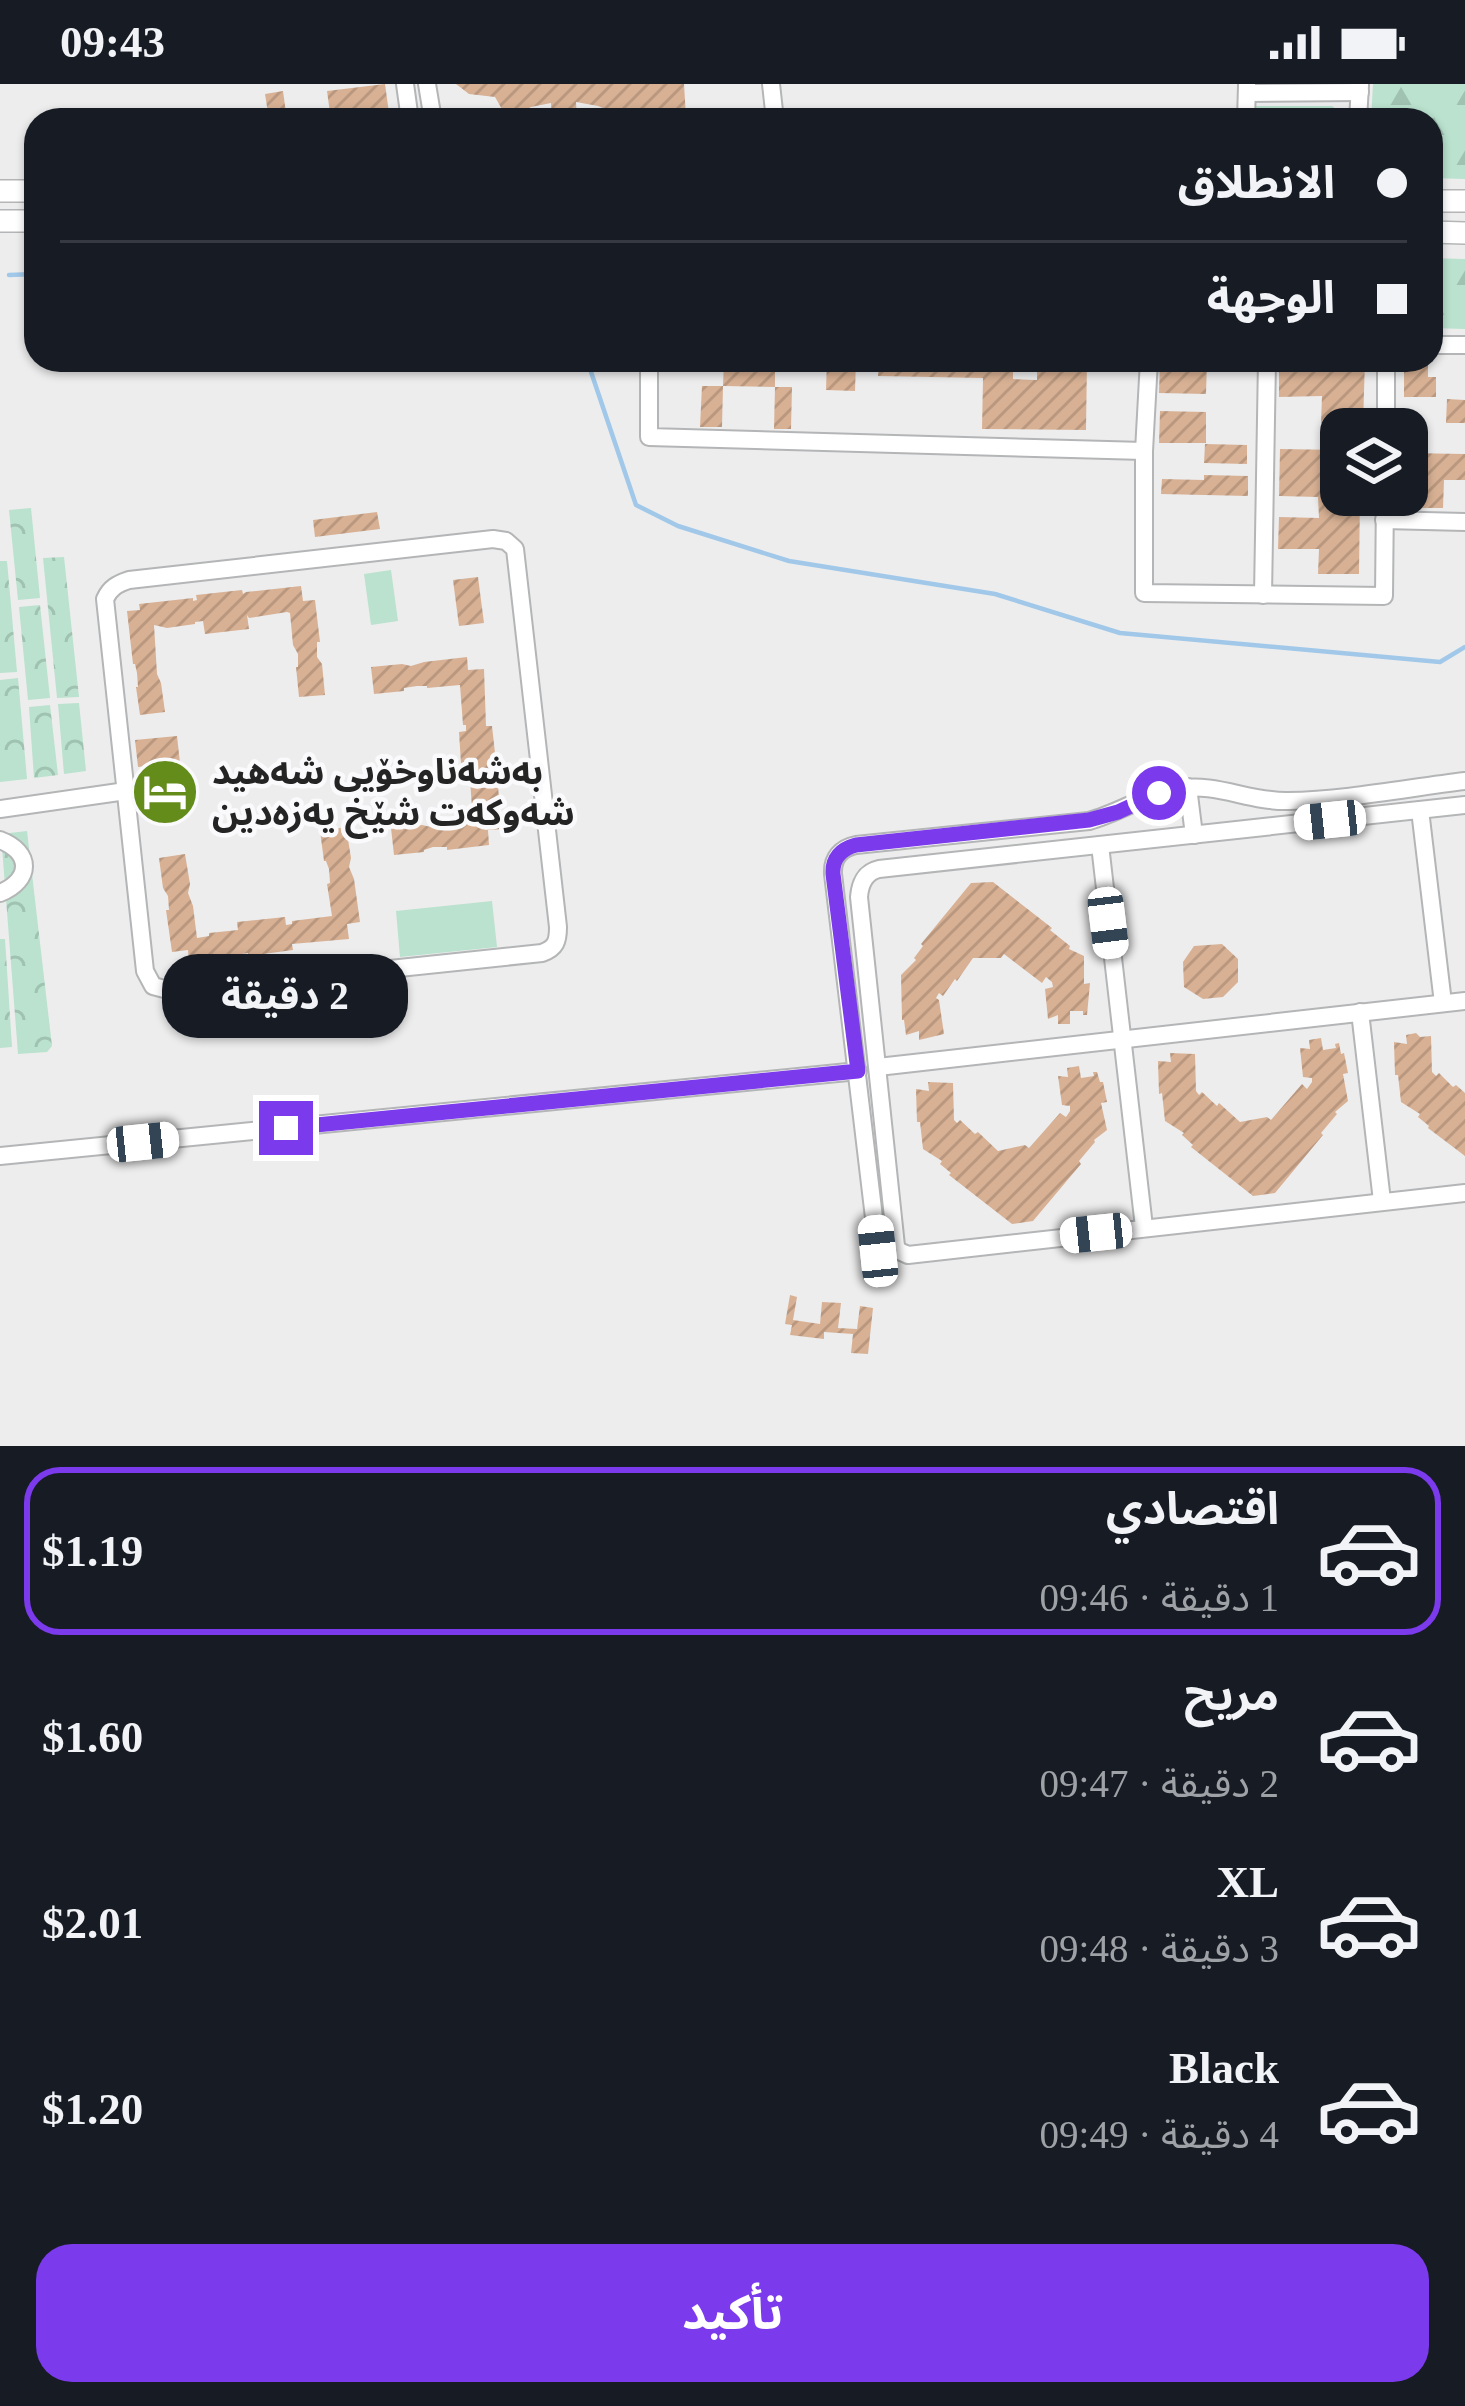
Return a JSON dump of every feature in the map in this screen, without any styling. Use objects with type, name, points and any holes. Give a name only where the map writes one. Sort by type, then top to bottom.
[{"type":"street","points":[[1247,88],[1360,88]]},
{"type":"street","points":[[649,372],[649,437],[1144,451]]},
{"type":"street","points":[[1148,372],[1144,593],[1384,596],[1384,516]]},
{"type":"street","points":[[1263,595],[1267,372]]},
{"type":"street","points":[[1385,408],[1386,372]]},
{"type":"street","points":[[1384,520],[1465,522]]},
{"type":"street","points":[[506,541],[514,550],[557,944],[542,953],[190,990],[153,986],[145,971],[126,791],[105,599],[118,583],[506,541]]},
{"type":"street","points":[[878,1251],[833,874],[843,850],[1089,820],[1188,787],[1289,801],[1465,781]]},
{"type":"street","points":[[1188,787],[1194,835]]},
{"type":"street","points":[[0,809],[126,791]]},
{"type":"street","points":[[1465,805],[879,869],[869,873],[859,898],[896,1246],[902,1253],[1465,1193]]},
{"type":"street","points":[[1420,810],[1444,1003]]},
{"type":"street","points":[[0,840],[16,848],[24,871],[14,887],[0,893]]},
{"type":"street","points":[[1100,845],[1144,1228]]},
{"type":"street","points":[[878,1067],[1465,1001]]},
{"type":"street","points":[[1360,1012],[1382,1201]]},
{"type":"street","points":[[0,1156],[858,1071]]},
{"type":"green space","points":[[1373,84],[1465,84],[1465,179],[1443,178],[1443,108],[1372,108]]},
{"type":"green space","points":[[1332,106],[1335,108],[1254,108]]},
{"type":"green space","points":[[1443,258],[1465,259],[1465,329],[1443,328]]},
{"type":"green space","points":[[31,508],[40,598],[18,600],[9,510]]},
{"type":"green space","points":[[64,557],[79,697],[57,698],[43,558]]},
{"type":"green space","points":[[0,561],[7,561],[17,672],[0,673]]},
{"type":"green space","points":[[391,570],[398,621],[371,625],[364,574]]},
{"type":"green space","points":[[40,605],[50,698],[28,700],[19,607]]},
{"type":"green space","points":[[18,678],[27,779],[0,782],[0,680]]},
{"type":"green space","points":[[79,703],[86,771],[64,774],[58,704]]},
{"type":"green space","points":[[50,705],[58,775],[34,778],[29,707]]},
{"type":"green space","points":[[27,831],[52,1046],[47,1052],[18,1054],[1,834]]},
{"type":"green space","points":[[492,901],[497,947],[400,957],[396,911]]},
{"type":"green space","points":[[0,939],[5,939],[12,1047],[0,1048]]},
{"type":"building","points":[[385,84],[388,108],[329,108],[327,91]]},
{"type":"building","points":[[456,84],[684,84],[685,108],[603,108],[576,102],[576,108],[551,108],[551,103],[501,108],[495,97],[469,94]]},
{"type":"building","points":[[283,91],[285,108],[267,108],[265,94]]},
{"type":"building","points":[[724,372],[775,372],[775,387],[723,386]]},
{"type":"building","points":[[827,372],[856,372],[855,391],[826,390]]},
{"type":"building","points":[[878,372],[1013,372],[1013,379],[1037,380],[1037,372],[1087,372],[1086,430],[982,429],[983,378],[878,376]]},
{"type":"building","points":[[1160,372],[1207,372],[1206,394],[1159,393]]},
{"type":"building","points":[[1279,372],[1365,372],[1364,408],[1322,408],[1322,396],[1279,397]]},
{"type":"building","points":[[1404,372],[1428,372],[1428,377],[1436,377],[1436,397],[1404,397]]},
{"type":"building","points":[[702,386],[723,386],[722,427],[700,427]]},
{"type":"building","points":[[775,387],[792,387],[791,429],[774,429]]},
{"type":"building","points":[[1447,399],[1465,400],[1465,423],[1446,423]]},
{"type":"building","points":[[1160,411],[1206,412],[1206,443],[1159,443]]},
{"type":"building","points":[[1205,444],[1247,445],[1247,464],[1204,463]]},
{"type":"building","points":[[1280,449],[1320,450],[1320,516],[1360,516],[1359,574],[1318,574],[1319,549],[1278,549],[1279,517],[1319,518],[1318,497],[1279,496]]},
{"type":"building","points":[[1428,453],[1465,454],[1465,480],[1444,480],[1443,508],[1428,508]]},
{"type":"building","points":[[1204,475],[1248,476],[1248,496],[1161,494],[1162,479],[1204,480]]},
{"type":"building","points":[[377,512],[380,529],[315,537],[313,520]]},
{"type":"building","points":[[478,577],[484,623],[459,626],[453,580]]},
{"type":"building","points":[[301,586],[303,601],[315,600],[317,657],[325,695],[299,697],[290,613],[247,615],[249,629],[205,634],[203,621],[167,628],[154,625],[165,712],[140,715],[127,611],[140,610],[139,604],[193,601],[196,595]]},
{"type":"building","points":[[467,657],[468,670],[484,669],[486,726],[492,726],[502,829],[488,830],[489,845],[433,847],[394,855],[391,828],[476,820],[470,779],[462,779],[459,732],[466,731],[466,725],[460,685],[374,694],[371,667]]},
{"type":"building","points":[[177,736],[180,763],[138,767],[135,740]]},
{"type":"building","points":[[346,827],[360,922],[347,924],[349,939],[292,944],[293,950],[189,964],[188,950],[172,952],[168,896],[159,858],[185,854],[197,938],[238,930],[237,922],[285,917],[286,925],[332,916],[320,831]]},
{"type":"building","points":[[993,882],[1052,928],[1069,949],[1084,956],[1084,984],[1090,983],[1087,1015],[1070,1011],[1070,1024],[1058,1024],[1058,1015],[1048,1019],[1045,989],[1053,987],[1052,982],[1046,977],[1042,983],[1004,954],[973,958],[943,996],[939,993],[944,1034],[919,1040],[919,1031],[906,1035],[901,975],[971,883]]},
{"type":"building","points":[[1222,944],[1238,959],[1238,982],[1223,997],[1203,999],[1184,987],[1183,962],[1194,946]]},
{"type":"building","points":[[1406,1035],[1431,1036],[1432,1072],[1465,1093],[1465,1156],[1401,1102],[1394,1042],[1407,1044]]},
{"type":"building","points":[[1321,1038],[1323,1050],[1339,1043],[1344,1053],[1348,1101],[1275,1193],[1253,1196],[1165,1121],[1158,1061],[1171,1062],[1170,1053],[1195,1054],[1199,1095],[1202,1092],[1217,1106],[1219,1103],[1240,1122],[1271,1120],[1302,1084],[1307,1089],[1312,1082],[1303,1077],[1300,1048],[1310,1049],[1309,1040]]},
{"type":"building","points":[[1079,1066],[1081,1078],[1097,1072],[1103,1082],[1107,1102],[1101,1103],[1107,1130],[1094,1140],[1081,1164],[1033,1221],[1012,1224],[923,1149],[916,1089],[929,1091],[928,1082],[953,1083],[954,1120],[978,1132],[998,1151],[1029,1148],[1060,1113],[1066,1117],[1070,1111],[1070,1106],[1062,1105],[1058,1076],[1068,1077],[1067,1068]]},
{"type":"building","points":[[790,1295],[797,1297],[793,1320],[820,1324],[822,1302],[841,1303],[838,1328],[857,1329],[860,1306],[873,1308],[868,1354],[851,1353],[853,1334],[824,1332],[824,1339],[790,1335],[792,1325],[785,1324]]},
{"type":"waterway","points":[[9,275],[24,274]]},
{"type":"waterway","points":[[591,372],[636,505],[678,526],[789,561],[995,594],[1120,633],[1440,662],[1465,647]]},
{"type":"place","name":"بەشەناوخۆیی شەهید شەوکەت شێخ یەزەدین","points":[[165,792]]},
{"type":"route","points":[[286,1128],[858,1071],[833,874],[838,854],[856,845],[1089,820],[1159,793]]}]
